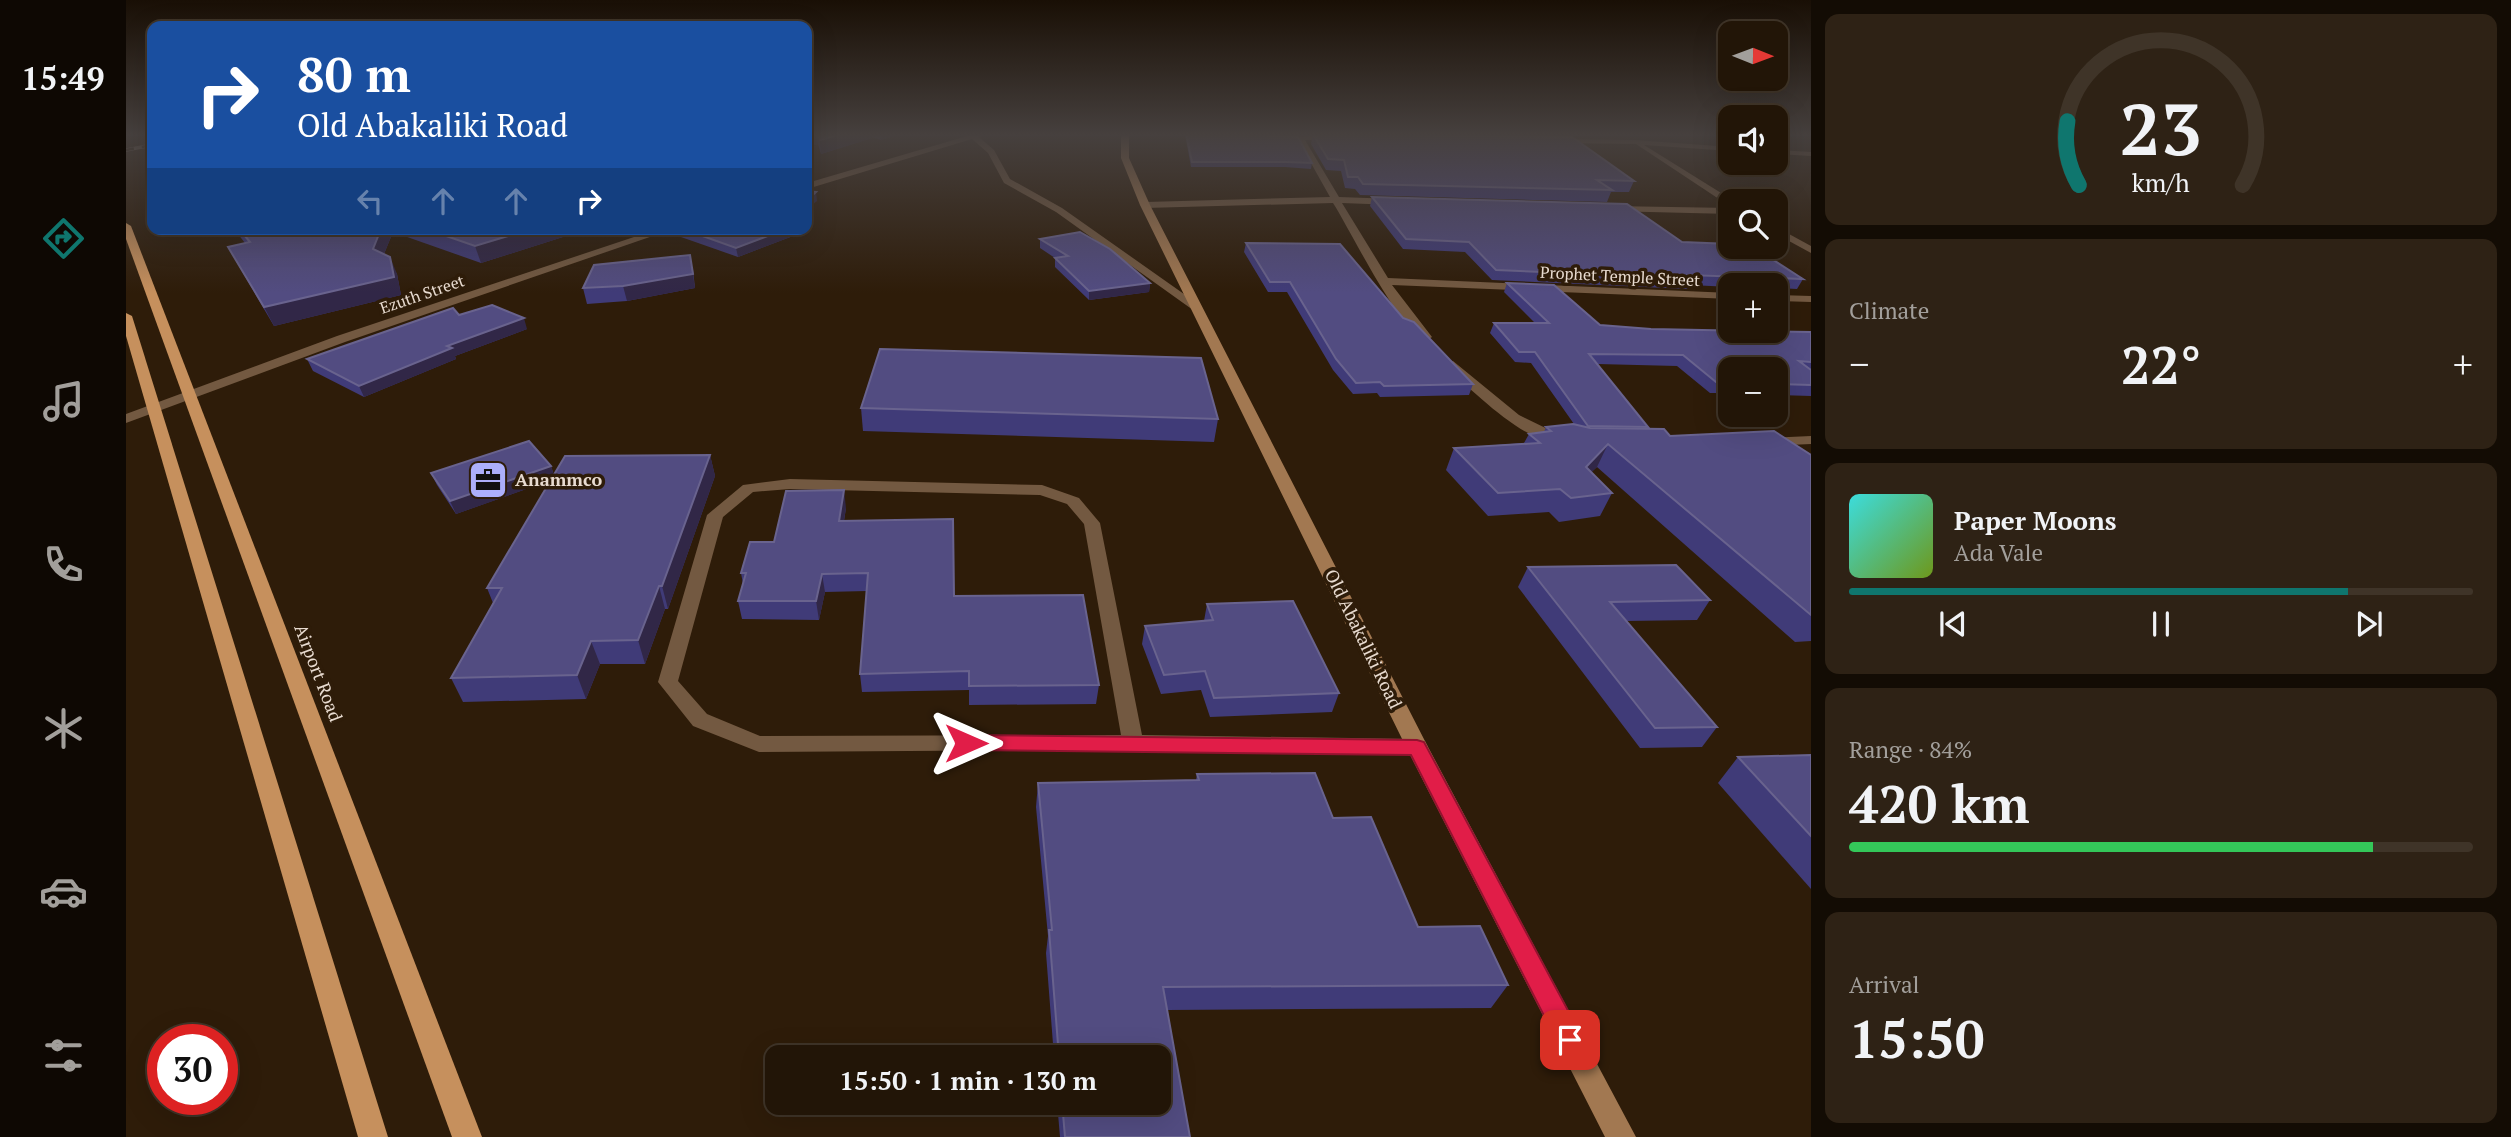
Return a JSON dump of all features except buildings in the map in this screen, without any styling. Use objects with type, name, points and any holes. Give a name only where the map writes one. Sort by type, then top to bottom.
[{"type":"main road","name":"Old Abakaliki Road","points":[[1138,187],[1417,747],[1621,1137]]},
{"type":"main road","name":"Airport Road","points":[[126,226],[467,1137]]},
{"type":"main road","points":[[126,316],[373,1137]]},
{"type":"street","points":[[1018,187],[1059,210],[1197,308]]},
{"type":"street","points":[[1329,187],[1407,318],[1433,344]]},
{"type":"street","points":[[1146,205],[1223,201],[1406,202]]},
{"type":"street","points":[[1606,209],[1718,211]]},
{"type":"street","name":"Ezuth Street","points":[[126,419],[341,339],[650,235]]},
{"type":"street","points":[[1788,237],[1811,250]]},
{"type":"street","name":"Prophet Temple Street","points":[[1383,281],[1718,295]]},
{"type":"street","points":[[1788,298],[1811,299]]},
{"type":"street","points":[[1448,360],[1506,414],[1533,432],[1566,442]]},
{"type":"street","points":[[1746,442],[1811,440]]},
{"type":"street","points":[[1133,744],[1092,523],[1073,501],[1042,489],[790,484],[749,488],[715,515],[668,682],[700,720],[759,744],[1417,747]]},
{"type":"place","name":"Anammco","points":[[488,480]]},
{"type":"route","points":[[966,743],[1417,747],[1570,1040]]}]
